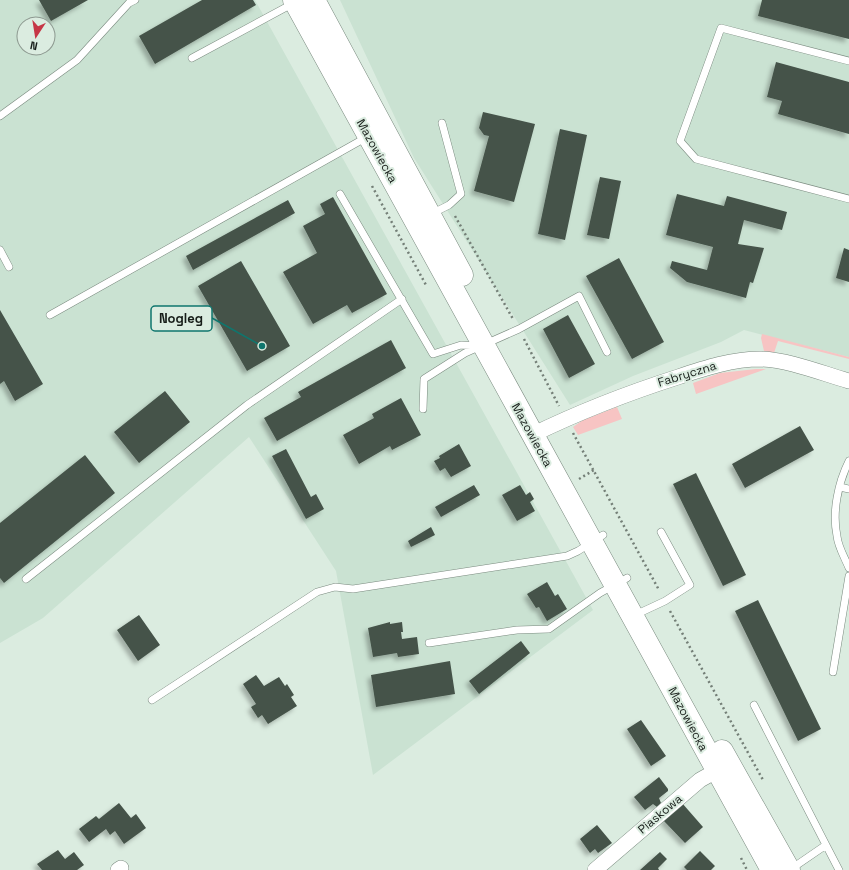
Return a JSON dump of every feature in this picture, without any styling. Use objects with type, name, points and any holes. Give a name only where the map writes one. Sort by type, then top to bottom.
[{"type":"main road","name":"Mazowiecka","points":[[300,1],[376,132],[538,432],[639,613],[723,768],[772,870]]},
{"type":"main road","name":"Mazowiecka","points":[[723,768],[789,870]]},
{"type":"street","name":"Fabryczna","points":[[538,432],[636,390],[732,361],[761,360],[782,362],[849,381]]},
{"type":"street","name":"Piaskowa","points":[[595,870],[700,780],[723,768]]},
{"type":"lane","points":[[0,116],[77,60],[129,4],[135,0]]},
{"type":"lane","points":[[192,58],[300,1]]},
{"type":"lane","points":[[849,62],[721,28],[680,141],[696,158],[849,199]]},
{"type":"lane","points":[[423,218],[449,205],[461,194],[442,123]]},
{"type":"lane","points":[[50,315],[376,132]]},
{"type":"lane","points":[[340,194],[433,354],[461,345],[490,342]]},
{"type":"lane","points":[[0,250],[9,267]]},
{"type":"lane","points":[[423,408],[424,379],[465,353],[490,342],[579,296],[607,352]]},
{"type":"lane","points":[[26,579],[247,405],[402,299]]},
{"type":"lane","points":[[849,461],[843,473],[836,508],[837,537],[846,555],[849,568]]},
{"type":"lane","points":[[840,487],[849,489]]},
{"type":"lane","points":[[639,613],[665,601],[690,585],[661,532]]},
{"type":"lane","points":[[152,700],[317,592],[335,587],[353,589],[567,556],[578,551],[597,538]]},
{"type":"lane","points":[[833,672],[849,576]]},
{"type":"lane","points":[[429,643],[517,630],[549,629],[600,593],[621,581]]},
{"type":"lane","points":[[754,705],[839,870]]},
{"type":"lane","points":[[789,870],[826,845]]},
{"type":"shaded area","points":[[0,0],[255,0],[593,610],[373,775],[336,571],[249,437],[43,618],[0,643]]},
{"type":"shaded area","points":[[340,0],[849,0],[849,357],[744,330],[721,342],[633,376],[570,405],[414,158]]},
{"type":"shaded area","points":[[762,334],[849,357],[849,359],[778,341],[774,353],[764,351],[761,338]]},
{"type":"shaded area","points":[[766,369],[696,394],[693,383],[720,373]]},
{"type":"shaded area","points":[[617,407],[622,419],[578,435],[573,427],[583,420]]},
{"type":"building","points":[[39,0],[88,0],[56,18],[56,16],[48,16]]},
{"type":"building","points":[[202,0],[253,0],[256,5],[155,64],[139,36]]},
{"type":"building","points":[[762,0],[849,0],[849,39],[758,16]]},
{"type":"building","points":[[776,62],[849,82],[849,134],[778,114],[782,101],[767,97]]},
{"type":"building","points":[[483,112],[535,124],[514,202],[474,191],[489,136],[484,135],[479,128]]},
{"type":"building","points":[[560,129],[587,135],[565,240],[538,234]]},
{"type":"building","points":[[600,177],[621,181],[609,239],[587,235]]},
{"type":"building","points":[[677,194],[724,206],[727,196],[787,212],[782,230],[744,220],[738,244],[764,248],[753,283],[750,282],[746,298],[687,282],[670,268],[672,261],[707,270],[713,247],[666,235]]},
{"type":"building","points":[[333,197],[387,294],[352,313],[347,305],[313,324],[283,272],[317,253],[303,226],[325,214],[320,204]]},
{"type":"building","points":[[288,200],[295,213],[193,270],[186,256]]},
{"type":"building","points":[[844,248],[849,250],[849,282],[836,278]]},
{"type":"building","points":[[619,258],[664,342],[632,359],[586,276]]},
{"type":"building","points":[[241,261],[290,346],[247,371],[198,286]]},
{"type":"building","points":[[0,310],[43,384],[15,401],[4,381],[0,384]]},
{"type":"building","points":[[568,315],[595,364],[569,378],[543,329]]},
{"type":"building","points":[[391,340],[406,368],[277,441],[264,418],[301,397],[298,392]]},
{"type":"building","points":[[165,391],[190,422],[139,463],[114,432]]},
{"type":"building","points":[[401,398],[421,435],[392,450],[390,446],[359,464],[343,435],[374,418],[372,414]]},
{"type":"building","points":[[800,426],[814,450],[745,488],[732,464]]},
{"type":"building","points":[[459,444],[471,466],[451,477],[445,468],[440,471],[434,461],[440,458],[439,456]]},
{"type":"building","points":[[286,449],[311,497],[316,494],[324,509],[306,519],[272,456]]},
{"type":"building","points":[[85,455],[115,493],[4,583],[0,578],[0,523]]},
{"type":"building","points":[[696,473],[746,575],[723,586],[673,484]]},
{"type":"building","points":[[474,485],[480,495],[441,517],[435,507]]},
{"type":"building","points":[[520,485],[526,495],[530,492],[534,499],[530,502],[535,511],[517,521],[502,495]]},
{"type":"building","points":[[431,527],[435,535],[411,547],[408,541]]},
{"type":"building","points":[[547,582],[555,596],[558,594],[567,609],[547,621],[539,607],[536,608],[527,594]]},
{"type":"building","points":[[758,600],[821,729],[798,741],[735,611]]},
{"type":"building","points":[[139,615],[160,645],[138,661],[117,630]]},
{"type":"building","points":[[390,622],[390,624],[402,622],[402,639],[417,637],[419,654],[398,657],[397,653],[373,657],[368,628]]},
{"type":"building","points":[[521,641],[530,653],[479,694],[469,681]]},
{"type":"building","points":[[450,661],[455,694],[376,707],[371,675]]},
{"type":"building","points":[[256,675],[264,686],[279,677],[285,686],[287,684],[294,695],[291,697],[297,706],[268,724],[262,715],[258,718],[251,707],[256,704],[243,684]]},
{"type":"building","points":[[641,720],[666,756],[651,766],[627,729]]},
{"type":"building","points":[[659,777],[668,791],[659,798],[661,803],[657,807],[653,804],[645,810],[634,797]]},
{"type":"building","points":[[119,803],[131,818],[136,814],[146,828],[124,844],[115,831],[110,835],[106,829],[89,842],[79,829],[96,816],[99,819]]},
{"type":"building","points":[[682,803],[703,827],[685,843],[663,820]]},
{"type":"building","points":[[597,825],[612,843],[598,853],[595,849],[590,853],[580,839]]},
{"type":"building","points":[[58,850],[65,859],[74,852],[84,865],[77,870],[42,870],[37,864]]},
{"type":"building","points":[[700,851],[715,866],[711,870],[687,870],[684,867]]},
{"type":"building","points":[[660,852],[667,859],[658,868],[659,870],[640,870]]},
{"type":"place","name":"Nogleg","points":[[262,346]]}]
